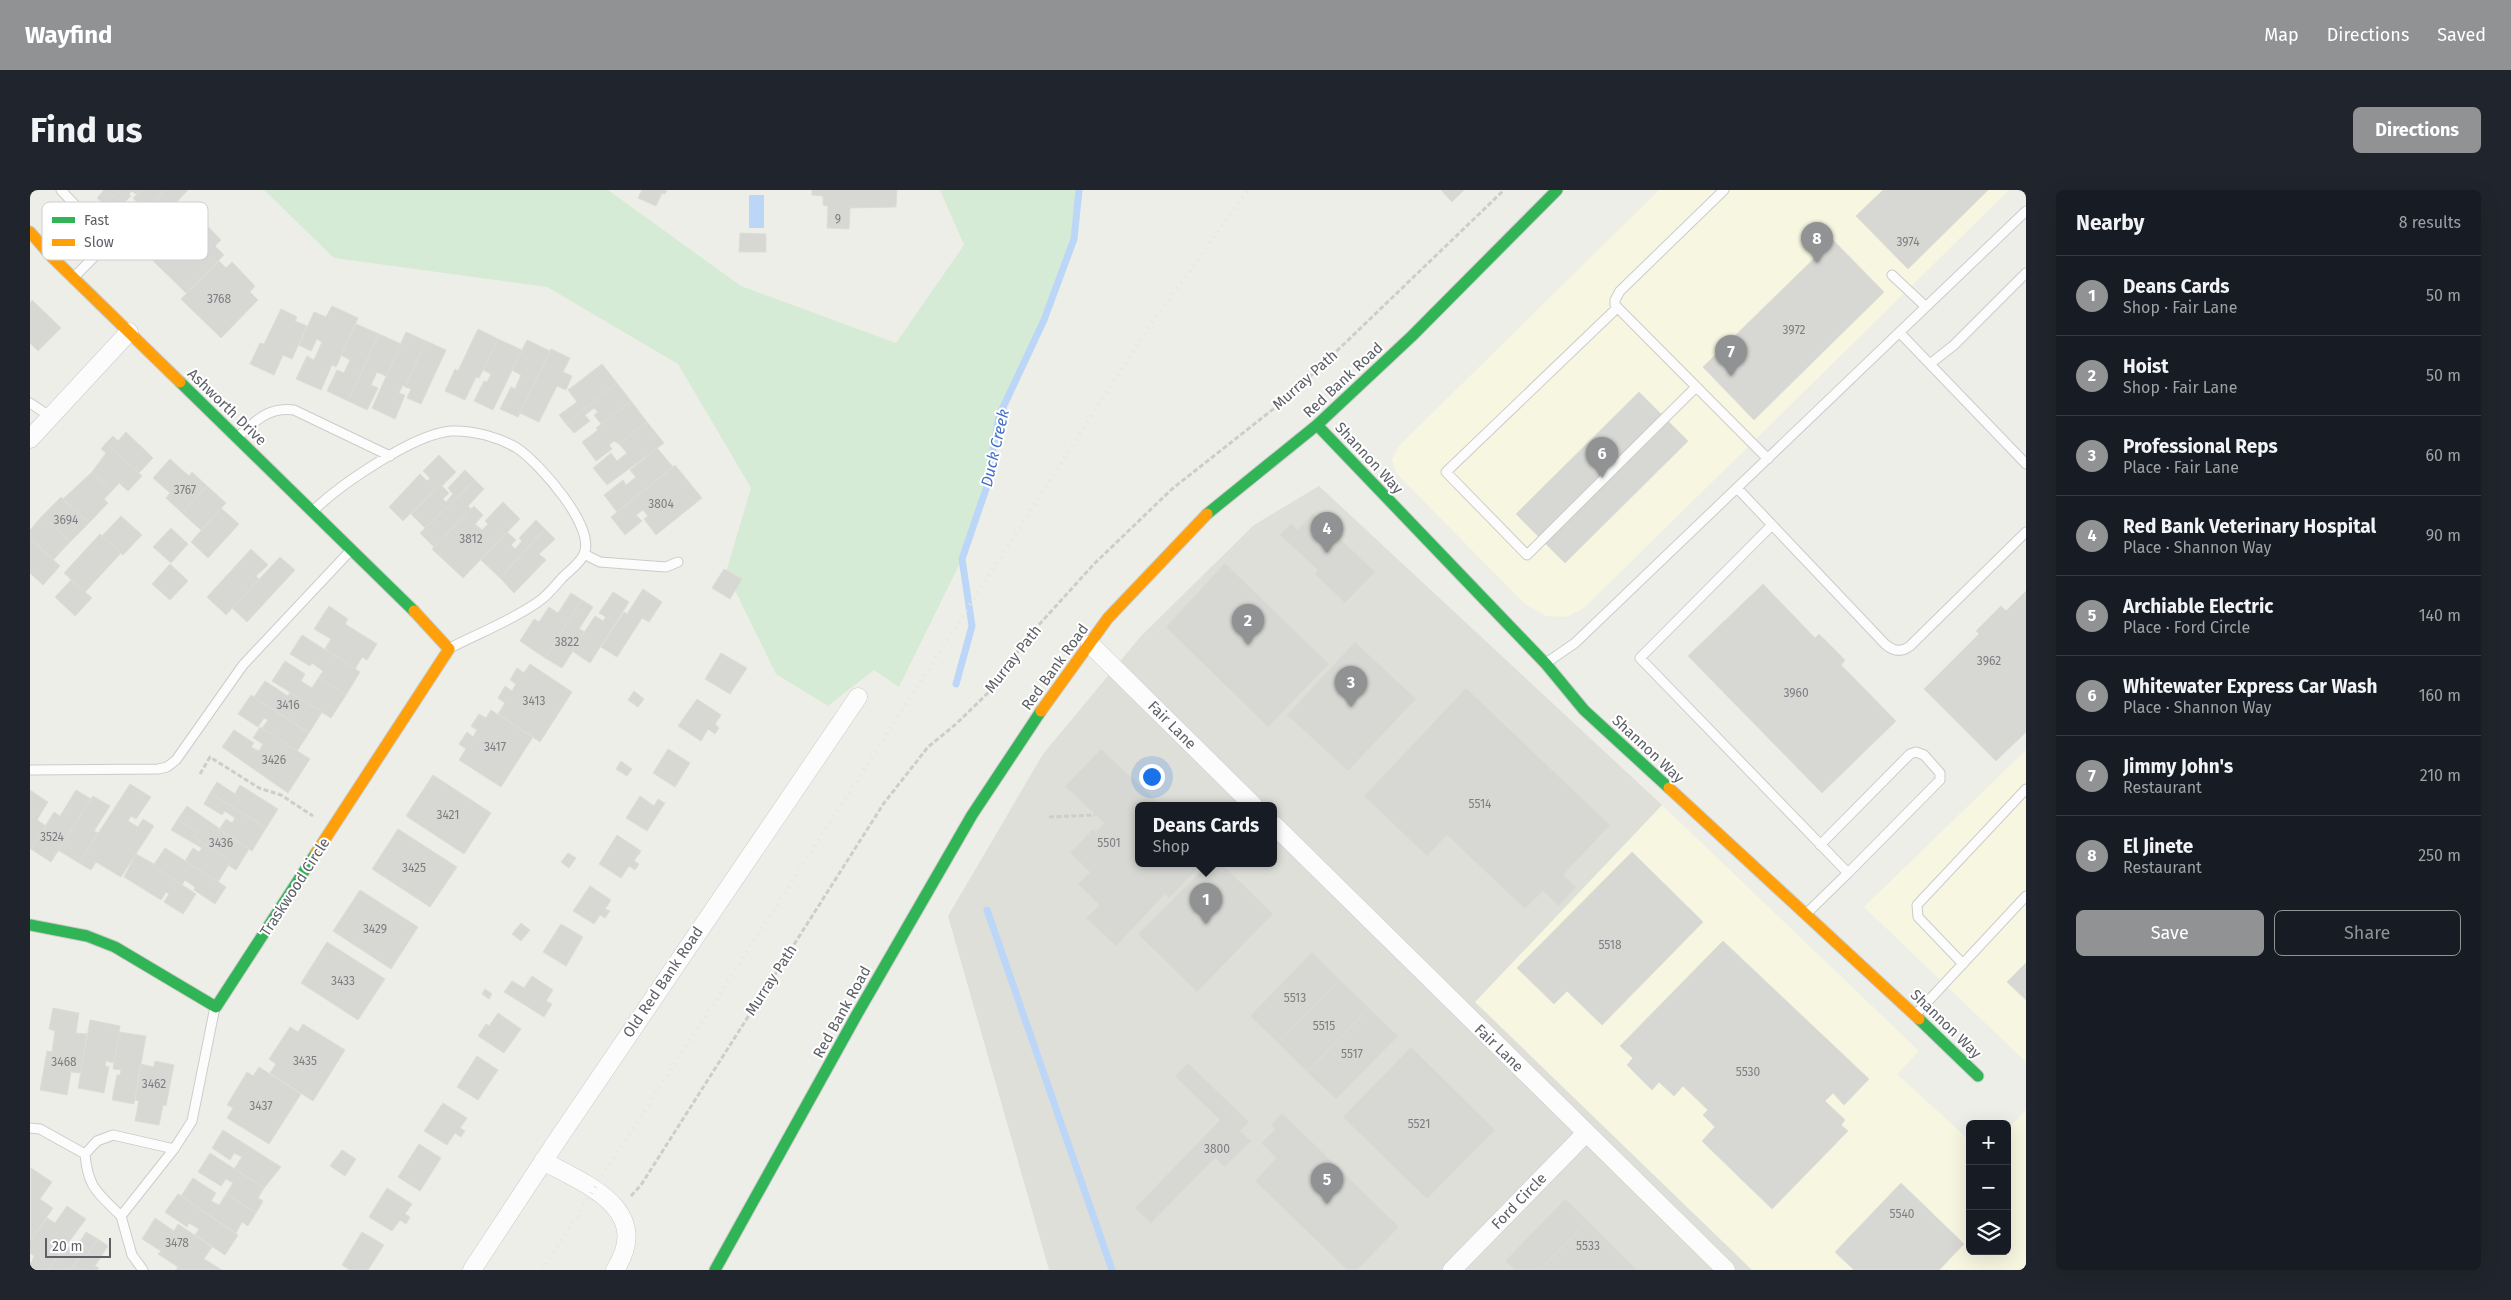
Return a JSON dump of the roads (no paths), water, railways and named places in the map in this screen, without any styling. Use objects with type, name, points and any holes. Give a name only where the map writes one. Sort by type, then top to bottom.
[{"type":"main road","name":"Red Bank Road","points":[[715,1270],[856,1016],[972,815],[1035,720],[1110,616],[1199,520],[1317,425],[1412,336],[1557,190]]},
{"type":"main road","name":"Ashworth Drive","points":[[30,232],[42,245]]},
{"type":"main road","name":"Ashworth Drive","points":[[56,260],[404,601],[449,649]]},
{"type":"main road","name":"Shannon Way","points":[[1317,425],[1546,664],[1584,710],[1916,1014],[1978,1076]]},
{"type":"main road","name":"Traskwood Circle","points":[[216,1007],[449,649]]},
{"type":"main road","points":[[30,925],[87,936],[115,947],[216,1007]]},
{"type":"street","points":[[30,439],[129,332]]},
{"type":"street","name":"Fair Lane","points":[[1090,644],[1251,802]]},
{"type":"street","name":"Old Red Bank Road","points":[[472,1270],[543,1161],[858,697]]},
{"type":"street","name":"Fair Lane","points":[[1277,828],[1726,1270]]},
{"type":"street","name":"Ford Circle","points":[[1452,1270],[1586,1133]]},
{"type":"street","points":[[543,1161],[594,1189],[618,1210],[624,1222],[626,1234],[620,1262],[615,1270]]},
{"type":"lane","points":[[61,190],[72,202]]},
{"type":"lane","points":[[1724,190],[1620,291],[1615,300],[1616,308],[1768,459]]},
{"type":"lane","points":[[1546,664],[1575,643],[1738,489],[2026,211]]},
{"type":"lane","points":[[73,278],[91,260]]},
{"type":"lane","points":[[1930,364],[1954,345],[2026,273]]},
{"type":"lane","points":[[1892,275],[1926,308]]},
{"type":"lane","points":[[1616,308],[1446,472],[1527,555],[1696,388]]},
{"type":"lane","points":[[1900,333],[2026,464]]},
{"type":"lane","points":[[30,403],[50,417]]},
{"type":"lane","points":[[237,437],[266,412],[282,408],[294,410],[390,456]]},
{"type":"lane","points":[[312,512],[352,478],[416,443],[449,431],[485,435],[517,449],[551,481],[582,526],[585,539],[584,554],[540,602],[449,649]]},
{"type":"lane","points":[[1738,489],[1885,644],[1898,651],[1910,646],[2026,532]]},
{"type":"lane","points":[[1772,525],[1640,658],[1848,874]]},
{"type":"lane","points":[[30,770],[158,769],[168,767],[176,760],[243,665],[352,550]]},
{"type":"lane","points":[[584,554],[600,562],[613,564],[666,567],[678,562]]},
{"type":"lane","points":[[1806,914],[1940,780],[1940,773],[1924,755],[1916,752],[1910,754],[1820,845]]},
{"type":"lane","points":[[1963,964],[1918,917],[1917,905],[1952,865],[2026,789]]},
{"type":"lane","points":[[1916,1014],[2026,896]]},
{"type":"lane","points":[[121,1216],[174,1149],[192,1121],[216,1007]]},
{"type":"lane","points":[[30,1128],[40,1130],[85,1154]]},
{"type":"lane","points":[[143,1270],[132,1255],[121,1216],[92,1187],[87,1173],[85,1154],[97,1141],[113,1135],[174,1149]]},
{"type":"water","points":[[749,195],[764,195],[764,228],[749,228]]},
{"type":"waterway","name":"Duck Creek","points":[[956,684],[972,626],[962,559],[987,486],[999,416],[1044,320],[1074,239],[1079,190]]},
{"type":"waterway","points":[[987,910],[1112,1270]]},
{"type":"railway","points":[[542,1270],[1144,334],[1248,190]]},
{"type":"place","name":"El Jinete","points":[[1817,263]]},
{"type":"place","name":"Jimmy John's","points":[[1731,376]]},
{"type":"place","name":"Whitewater Express Car Wash","points":[[1602,478]]},
{"type":"place","name":"Red Bank Veterinary Hospital","points":[[1327,553]]},
{"type":"place","name":"Hoist","points":[[1248,645]]},
{"type":"place","name":"Professional Reps","points":[[1351,707]]},
{"type":"place","name":"Deans Cards","points":[[1206,924]]},
{"type":"place","name":"Archiable Electric","points":[[1327,1204]]}]
